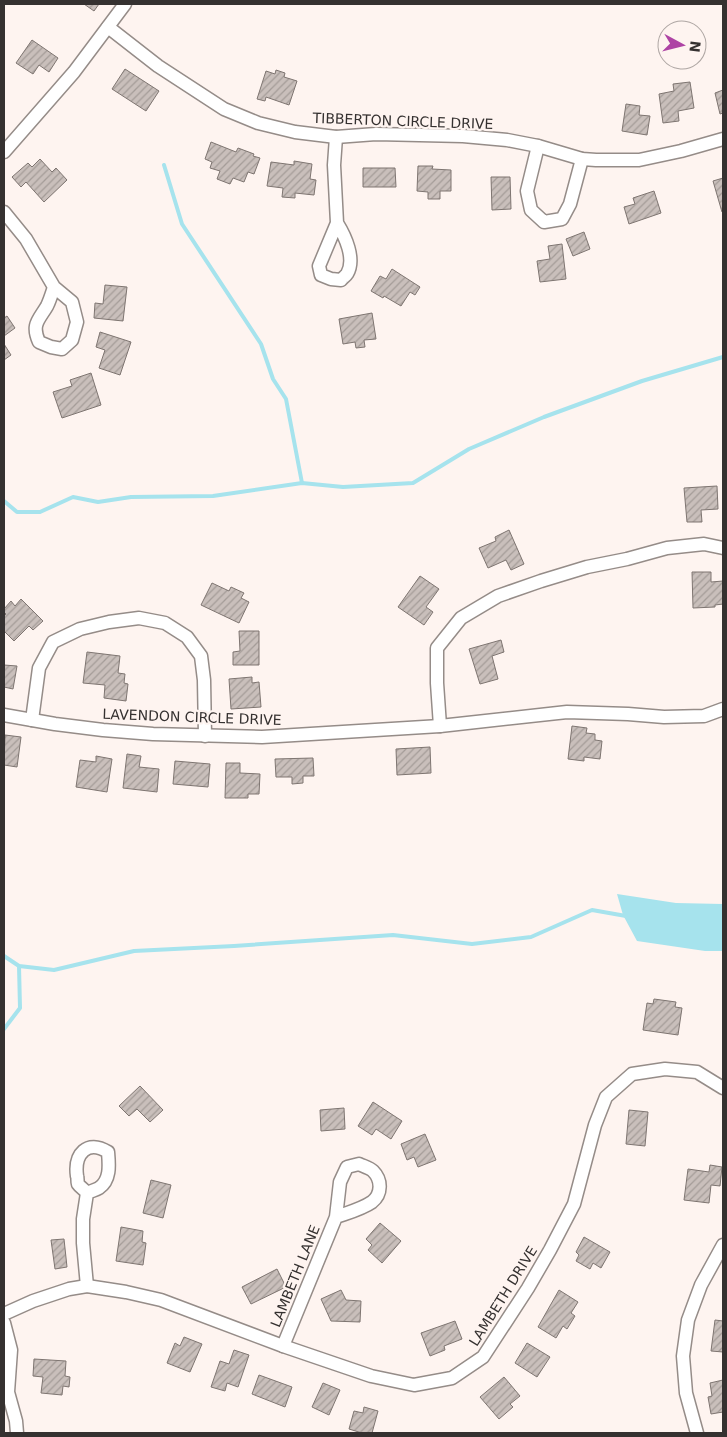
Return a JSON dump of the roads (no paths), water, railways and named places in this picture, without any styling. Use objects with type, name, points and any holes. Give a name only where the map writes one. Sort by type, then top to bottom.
[{"type":"street","points":[[4,152],[74,72],[126,4]]},
{"type":"street","name":"TIBBERTON CIRCLE DRIVE","points":[[108,27],[158,66],[224,109],[258,123],[295,132],[336,136],[376,134],[463,136],[507,140],[596,160],[639,160],[723,139]]},
{"type":"street","points":[[336,136],[334,166],[337,223]]},
{"type":"street","points":[[538,146],[527,191],[532,210],[544,222],[562,219],[570,204],[582,158]]},
{"type":"street","points":[[4,212],[26,239],[54,287],[72,302],[77,322],[72,340],[62,349],[39,342],[35,333],[36,322],[48,304],[54,287]]},
{"type":"street","points":[[440,726],[437,648],[461,618],[498,596],[587,567],[667,548],[704,544],[723,548]]},
{"type":"street","points":[[32,720],[39,668],[53,642],[80,629],[109,622],[139,618],[165,623],[187,637],[201,656],[204,680],[205,736]]},
{"type":"street","name":"LAVENDON CIRCLE DRIVE","points":[[4,715],[103,730],[205,736],[262,737],[440,726],[567,712],[628,714],[664,718],[704,716],[723,709]]},
{"type":"street","name":"LAMBETH DRIVE","points":[[4,1314],[33,1301],[69,1289],[87,1286],[161,1300],[283,1346],[371,1376],[414,1385],[452,1378],[483,1357],[550,1250],[574,1204],[595,1125],[606,1097],[632,1074],[665,1068],[698,1072],[723,1088]]},
{"type":"street","points":[[87,1192],[83,1219],[83,1243],[87,1286]]},
{"type":"street","name":"LAMBETH LANE","points":[[283,1346],[336,1217]]},
{"type":"street","points":[[697,1433],[686,1392],[683,1356],[688,1320],[701,1285],[723,1245]]},
{"type":"street","points":[[4,1323],[11,1350],[6,1394],[16,1421],[17,1433]]},
{"type":"water","points":[[617,894],[676,903],[723,904],[723,951],[705,951],[637,941],[623,915]]},
{"type":"waterway","points":[[164,165],[182,224],[261,344],[273,379],[286,399],[302,483]]},
{"type":"waterway","points":[[4,501],[17,512],[40,512],[73,497],[98,502],[131,497],[213,496],[302,483],[343,487],[413,483],[469,449],[544,417],[642,381],[723,357]]},
{"type":"waterway","points":[[4,956],[19,966],[54,970],[134,951],[393,935],[472,944],[531,937],[592,910],[626,916]]},
{"type":"waterway","points":[[4,1029],[20,1008],[19,966]]}]
